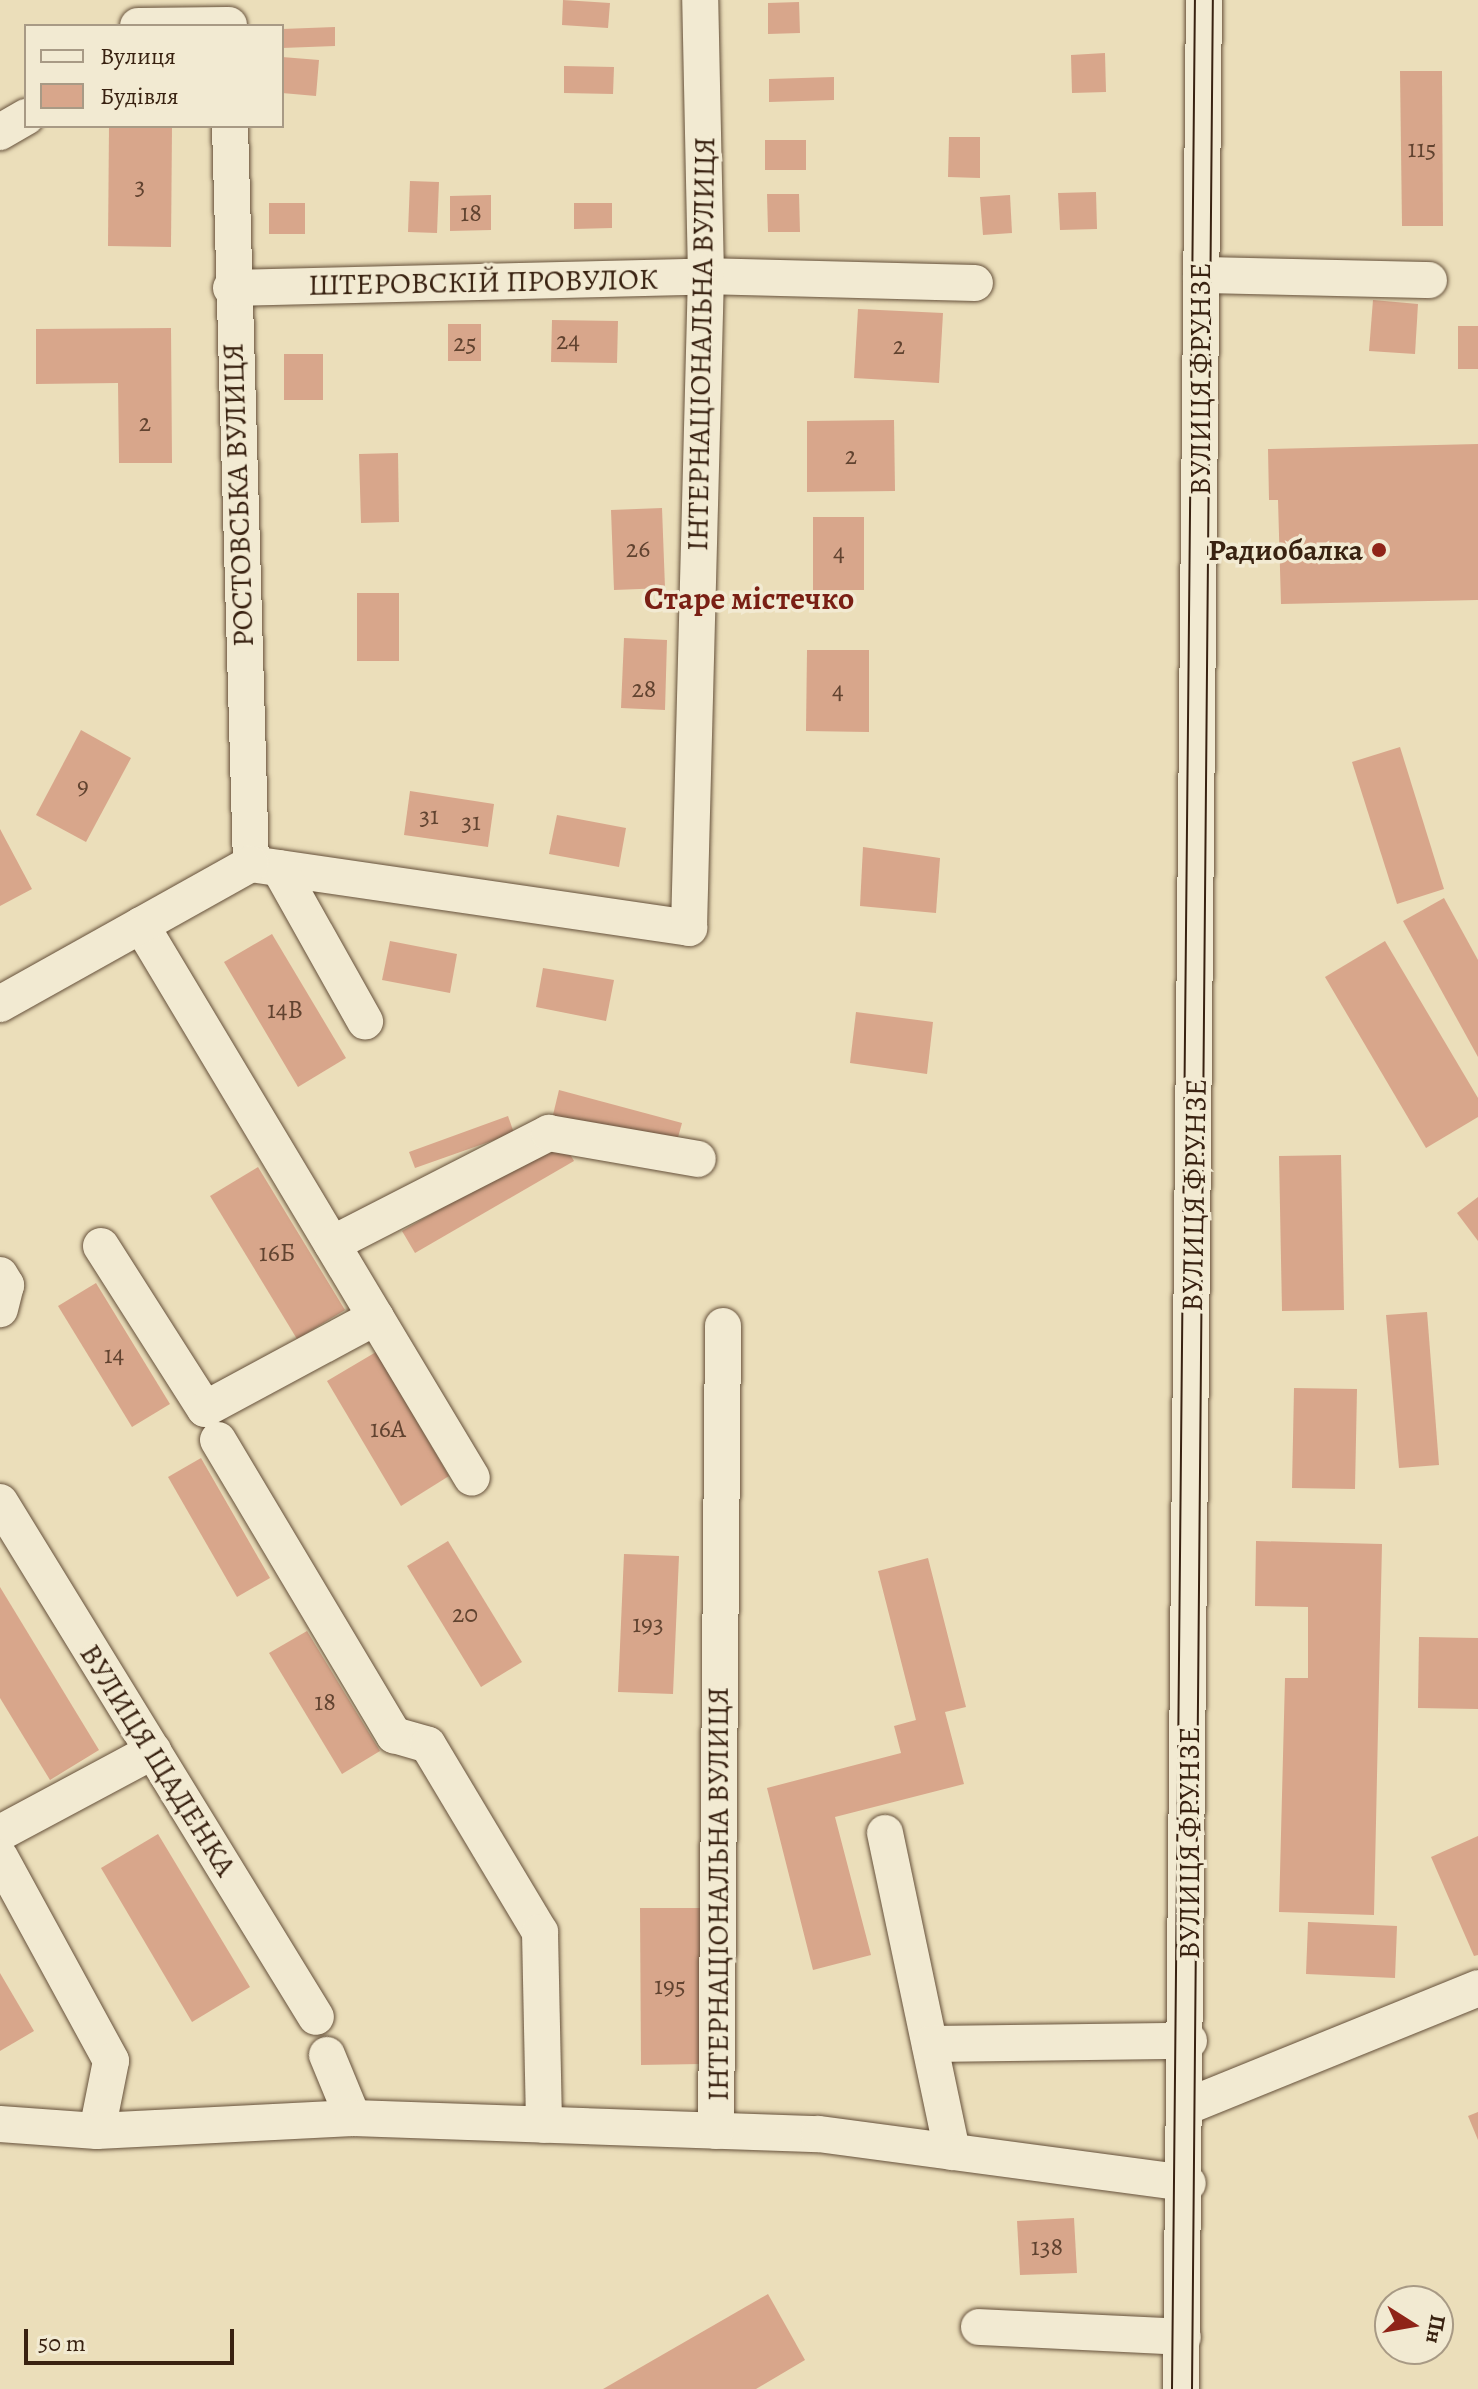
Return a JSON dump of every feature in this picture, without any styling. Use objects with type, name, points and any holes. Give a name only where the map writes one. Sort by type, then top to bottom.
[{"type":"street","points":[[228,0],[229,24]]},
{"type":"street","name":"ІНТЕРНАЦІОНАЛЬНА ВУЛИЦЯ","points":[[265,866],[689,928],[706,276],[700,0]]},
{"type":"street","name":"ВУЛИЦЯ ФРУНЗЕ","points":[[1181,2389],[1188,2183],[1204,0]]},
{"type":"street","points":[[0,132],[24,118]]},
{"type":"street","name":"РОСТОВСЬКА ВУЛИЦЯ","points":[[230,128],[231,288],[265,866]]},
{"type":"street","points":[[1201,275],[1429,280]]},
{"type":"street","name":"ШТЕРОВСКІЙ ПРОВУЛОК","points":[[231,288],[706,276],[975,283]]},
{"type":"street","points":[[0,1004],[141,925],[265,866],[365,1021]]},
{"type":"street","points":[[141,925],[472,1478]]},
{"type":"street","points":[[332,1244],[549,1133],[698,1159]]},
{"type":"street","points":[[101,1246],[205,1409],[376,1317]]},
{"type":"street","points":[[0,1275],[6,1285],[0,1309]]},
{"type":"street","name":"ІНТЕРНАЦІОНАЛЬНА ВУЛИЦЯ","points":[[723,1326],[716,2131],[819,2134],[1188,2183]]},
{"type":"street","points":[[218,1440],[394,1735],[428,1745],[540,1932],[544,2125]]},
{"type":"street","name":"ВУЛИЦЯ ЩАДЕНКА","points":[[0,1502],[316,2017]]},
{"type":"street","points":[[0,1833],[153,1751]]},
{"type":"street","points":[[885,1833],[952,2152]]},
{"type":"street","points":[[0,1857],[111,2061],[97,2131]]},
{"type":"street","points":[[1188,2106],[1478,1988]]},
{"type":"street","points":[[930,2044],[1189,2041]]},
{"type":"street","points":[[327,2055],[353,2118]]},
{"type":"street","points":[[0,2124],[97,2131],[353,2118],[716,2131]]},
{"type":"street","points":[[979,2327],[1183,2337]]},
{"type":"building","points":[[563,0],[610,3],[608,28],[562,25]]},
{"type":"building","points":[[799,2],[800,33],[768,34],[768,3]]},
{"type":"building","points":[[335,27],[335,46],[284,48],[284,29]]},
{"type":"building","points":[[1105,53],[1106,92],[1072,93],[1071,55]]},
{"type":"building","points":[[284,57],[319,60],[316,96],[284,93]]},
{"type":"building","points":[[564,66],[614,67],[613,94],[564,93]]},
{"type":"building","points":[[1400,71],[1442,71],[1443,226],[1402,226]]},
{"type":"building","points":[[834,77],[834,100],[769,102],[769,79]]},
{"type":"building","points":[[109,128],[172,128],[171,247],[108,246]]},
{"type":"building","points":[[949,137],[980,137],[980,178],[948,177]]},
{"type":"building","points":[[765,140],[806,140],[806,170],[765,170]]},
{"type":"building","points":[[410,181],[439,182],[437,233],[408,232]]},
{"type":"building","points":[[1096,192],[1097,229],[1060,230],[1058,193]]},
{"type":"building","points":[[767,194],[799,194],[800,232],[768,232]]},
{"type":"building","points":[[491,195],[491,230],[450,231],[450,196]]},
{"type":"building","points":[[1010,195],[1012,233],[983,235],[980,197]]},
{"type":"building","points":[[269,203],[305,203],[305,234],[269,234]]},
{"type":"building","points":[[574,203],[612,203],[612,228],[574,229]]},
{"type":"building","points":[[1373,300],[1418,304],[1415,354],[1369,351]]},
{"type":"building","points":[[858,309],[943,313],[939,383],[854,378]]},
{"type":"building","points":[[552,320],[618,321],[617,363],[551,362]]},
{"type":"building","points":[[448,324],[481,324],[481,361],[448,361]]},
{"type":"building","points":[[1458,326],[1478,326],[1478,369],[1458,369]]},
{"type":"building","points":[[171,328],[172,463],[119,463],[118,383],[36,384],[36,329]]},
{"type":"building","points":[[284,354],[323,354],[323,400],[284,400]]},
{"type":"building","points":[[894,420],[895,491],[807,492],[807,421]]},
{"type":"building","name":"Радиобалка","points":[[1478,444],[1478,600],[1281,604],[1278,500],[1269,500],[1268,449]]},
{"type":"building","points":[[398,453],[399,522],[361,523],[359,454]]},
{"type":"building","points":[[662,508],[665,588],[614,590],[611,510]]},
{"type":"building","points":[[813,517],[864,517],[864,590],[813,590]]},
{"type":"building","points":[[357,593],[399,593],[399,661],[357,661]]},
{"type":"building","points":[[624,638],[667,640],[665,710],[621,708]]},
{"type":"building","points":[[807,650],[869,650],[869,732],[806,731]]},
{"type":"building","points":[[81,730],[131,758],[86,842],[36,815]]},
{"type":"building","points":[[1400,747],[1444,889],[1397,904],[1352,762]]},
{"type":"building","points":[[410,791],[494,804],[488,847],[404,835]]},
{"type":"building","points":[[557,815],[626,828],[619,867],[549,854]]},
{"type":"building","points":[[0,829],[32,889],[0,906]]},
{"type":"building","points":[[863,847],[940,858],[936,913],[860,906]]},
{"type":"building","points":[[1444,898],[1478,960],[1478,1057],[1403,921]]},
{"type":"building","points":[[272,934],[346,1058],[298,1087],[224,962]]},
{"type":"building","points":[[390,941],[457,954],[450,993],[382,980]]},
{"type":"building","points":[[1385,941],[1478,1098],[1478,1117],[1426,1148],[1325,977]]},
{"type":"building","points":[[543,968],[614,980],[606,1021],[536,1007]]},
{"type":"building","points":[[856,1012],[933,1022],[927,1074],[850,1063]]},
{"type":"building","points":[[559,1090],[682,1123],[674,1152],[552,1119]]},
{"type":"building","points":[[508,1116],[514,1133],[415,1168],[409,1152]]},
{"type":"building","points":[[561,1139],[574,1161],[415,1253],[402,1231]]},
{"type":"building","points":[[1341,1155],[1344,1310],[1282,1311],[1279,1156]]},
{"type":"building","points":[[258,1167],[345,1310],[297,1339],[210,1196]]},
{"type":"building","points":[[1478,1197],[1478,1241],[1457,1213]]},
{"type":"building","points":[[96,1283],[170,1404],[132,1427],[58,1306]]},
{"type":"building","points":[[1427,1312],[1439,1465],[1399,1468],[1386,1315]]},
{"type":"building","points":[[376,1352],[449,1476],[401,1506],[327,1381]]},
{"type":"building","points":[[1294,1388],[1357,1389],[1355,1489],[1292,1488]]},
{"type":"building","points":[[201,1458],[270,1578],[237,1597],[168,1477]]},
{"type":"building","points":[[448,1541],[522,1662],[481,1687],[407,1566]]},
{"type":"building","points":[[1256,1541],[1382,1544],[1374,1915],[1279,1912],[1285,1678],[1308,1678],[1308,1607],[1255,1606]]},
{"type":"building","points":[[624,1554],[679,1556],[673,1694],[618,1692]]},
{"type":"building","points":[[928,1558],[966,1707],[945,1712],[964,1784],[835,1817],[871,1955],[813,1970],[767,1788],[901,1753],[894,1726],[916,1720],[878,1571]]},
{"type":"building","points":[[0,1587],[99,1750],[50,1780],[0,1698]]},
{"type":"building","points":[[307,1631],[380,1751],[342,1774],[269,1653]]},
{"type":"building","points":[[1419,1637],[1478,1638],[1478,1709],[1418,1708]]},
{"type":"building","points":[[158,1834],[250,1987],[192,2022],[101,1868]]},
{"type":"building","points":[[1478,1836],[1478,1955],[1474,1956],[1431,1857]]},
{"type":"building","points":[[640,1908],[700,1908],[701,2064],[641,2065]]},
{"type":"building","points":[[1308,1922],[1397,1926],[1395,1978],[1306,1974]]},
{"type":"building","points":[[0,1973],[34,2031],[0,2051]]},
{"type":"building","points":[[1478,2112],[1478,2140],[1468,2116]]},
{"type":"building","points":[[1074,2218],[1077,2273],[1020,2275],[1017,2221]]},
{"type":"building","points":[[768,2294],[805,2360],[756,2389],[603,2389]]},
{"type":"tram line","points":[[1172,2389],[1195,0]]},
{"type":"tram line","points":[[1192,2389],[1213,0]]},
{"type":"place","name":"Радиобалка","points":[[1379,550]]},
{"type":"district","name":"Старе містечко","points":[[749,598]]}]
